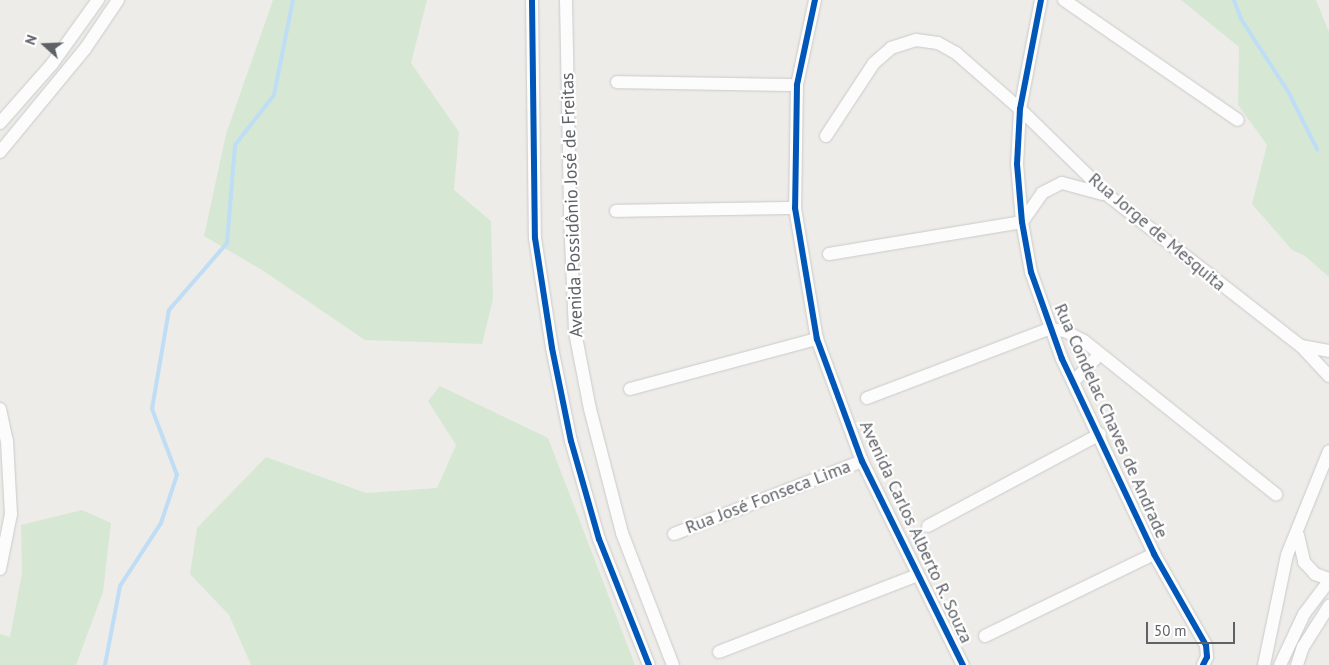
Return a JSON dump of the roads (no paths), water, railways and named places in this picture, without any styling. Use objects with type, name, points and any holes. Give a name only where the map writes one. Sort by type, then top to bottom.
[{"type":"street","points":[[0,123],[52,64],[98,0]]},
{"type":"street","points":[[0,152],[80,56],[118,0]]},
{"type":"street","name":"Avenida Possidônio José de Freitas","points":[[532,0],[535,238],[552,348],[571,441],[599,539],[649,665]]},
{"type":"street","name":"Avenida Possidônio José de Freitas","points":[[566,0],[570,244],[575,332],[590,409],[622,533],[673,665]]},
{"type":"street","name":"Avenida Carlos Alberto R. Souza","points":[[815,0],[796,85],[795,208],[817,339],[862,461],[963,665]]},
{"type":"street","name":"Rua Condelac Chaves de Andrade","points":[[1041,0],[1020,109],[1017,164],[1022,222],[1031,272],[1050,329],[1154,554],[1206,645],[1207,658],[1203,665]]},
{"type":"street","points":[[1064,0],[1238,120]]},
{"type":"street","name":"Rua Jorge de Mesquita","points":[[826,136],[874,62],[891,48],[916,40],[938,43],[956,53],[1020,109],[1110,197],[1301,346],[1329,376]]},
{"type":"street","points":[[618,82],[796,85]]},
{"type":"street","points":[[828,254],[1022,222],[1042,193],[1062,183],[1085,187],[1110,197]]},
{"type":"street","points":[[616,211],[795,208]]},
{"type":"street","points":[[867,398],[1050,329],[1065,331],[1100,354],[1276,494]]},
{"type":"street","points":[[630,389],[817,339]]},
{"type":"street","name":"Rua Jorge de Mesquita","points":[[1301,346],[1329,351]]},
{"type":"street","points":[[1074,382],[1100,354]]},
{"type":"street","points":[[0,410],[7,441],[11,514],[0,569]]},
{"type":"street","points":[[928,526],[1100,434]]},
{"type":"street","points":[[1264,665],[1281,582],[1297,532],[1329,451]]},
{"type":"street","name":"Rua José Fonseca Lima","points":[[674,534],[862,461]]},
{"type":"street","points":[[1280,665],[1304,614],[1329,580],[1315,574],[1304,562],[1297,532]]},
{"type":"street","points":[[985,636],[1154,554]]},
{"type":"street","points":[[719,652],[918,575]]},
{"type":"street","points":[[1296,665],[1303,647],[1329,606]]},
{"type":"waterway","points":[[105,665],[120,586],[161,523],[177,475],[152,409],[169,310],[227,243],[235,145],[274,95],[293,0]]},
{"type":"waterway","points":[[1234,0],[1241,19],[1289,93],[1317,149]]}]
